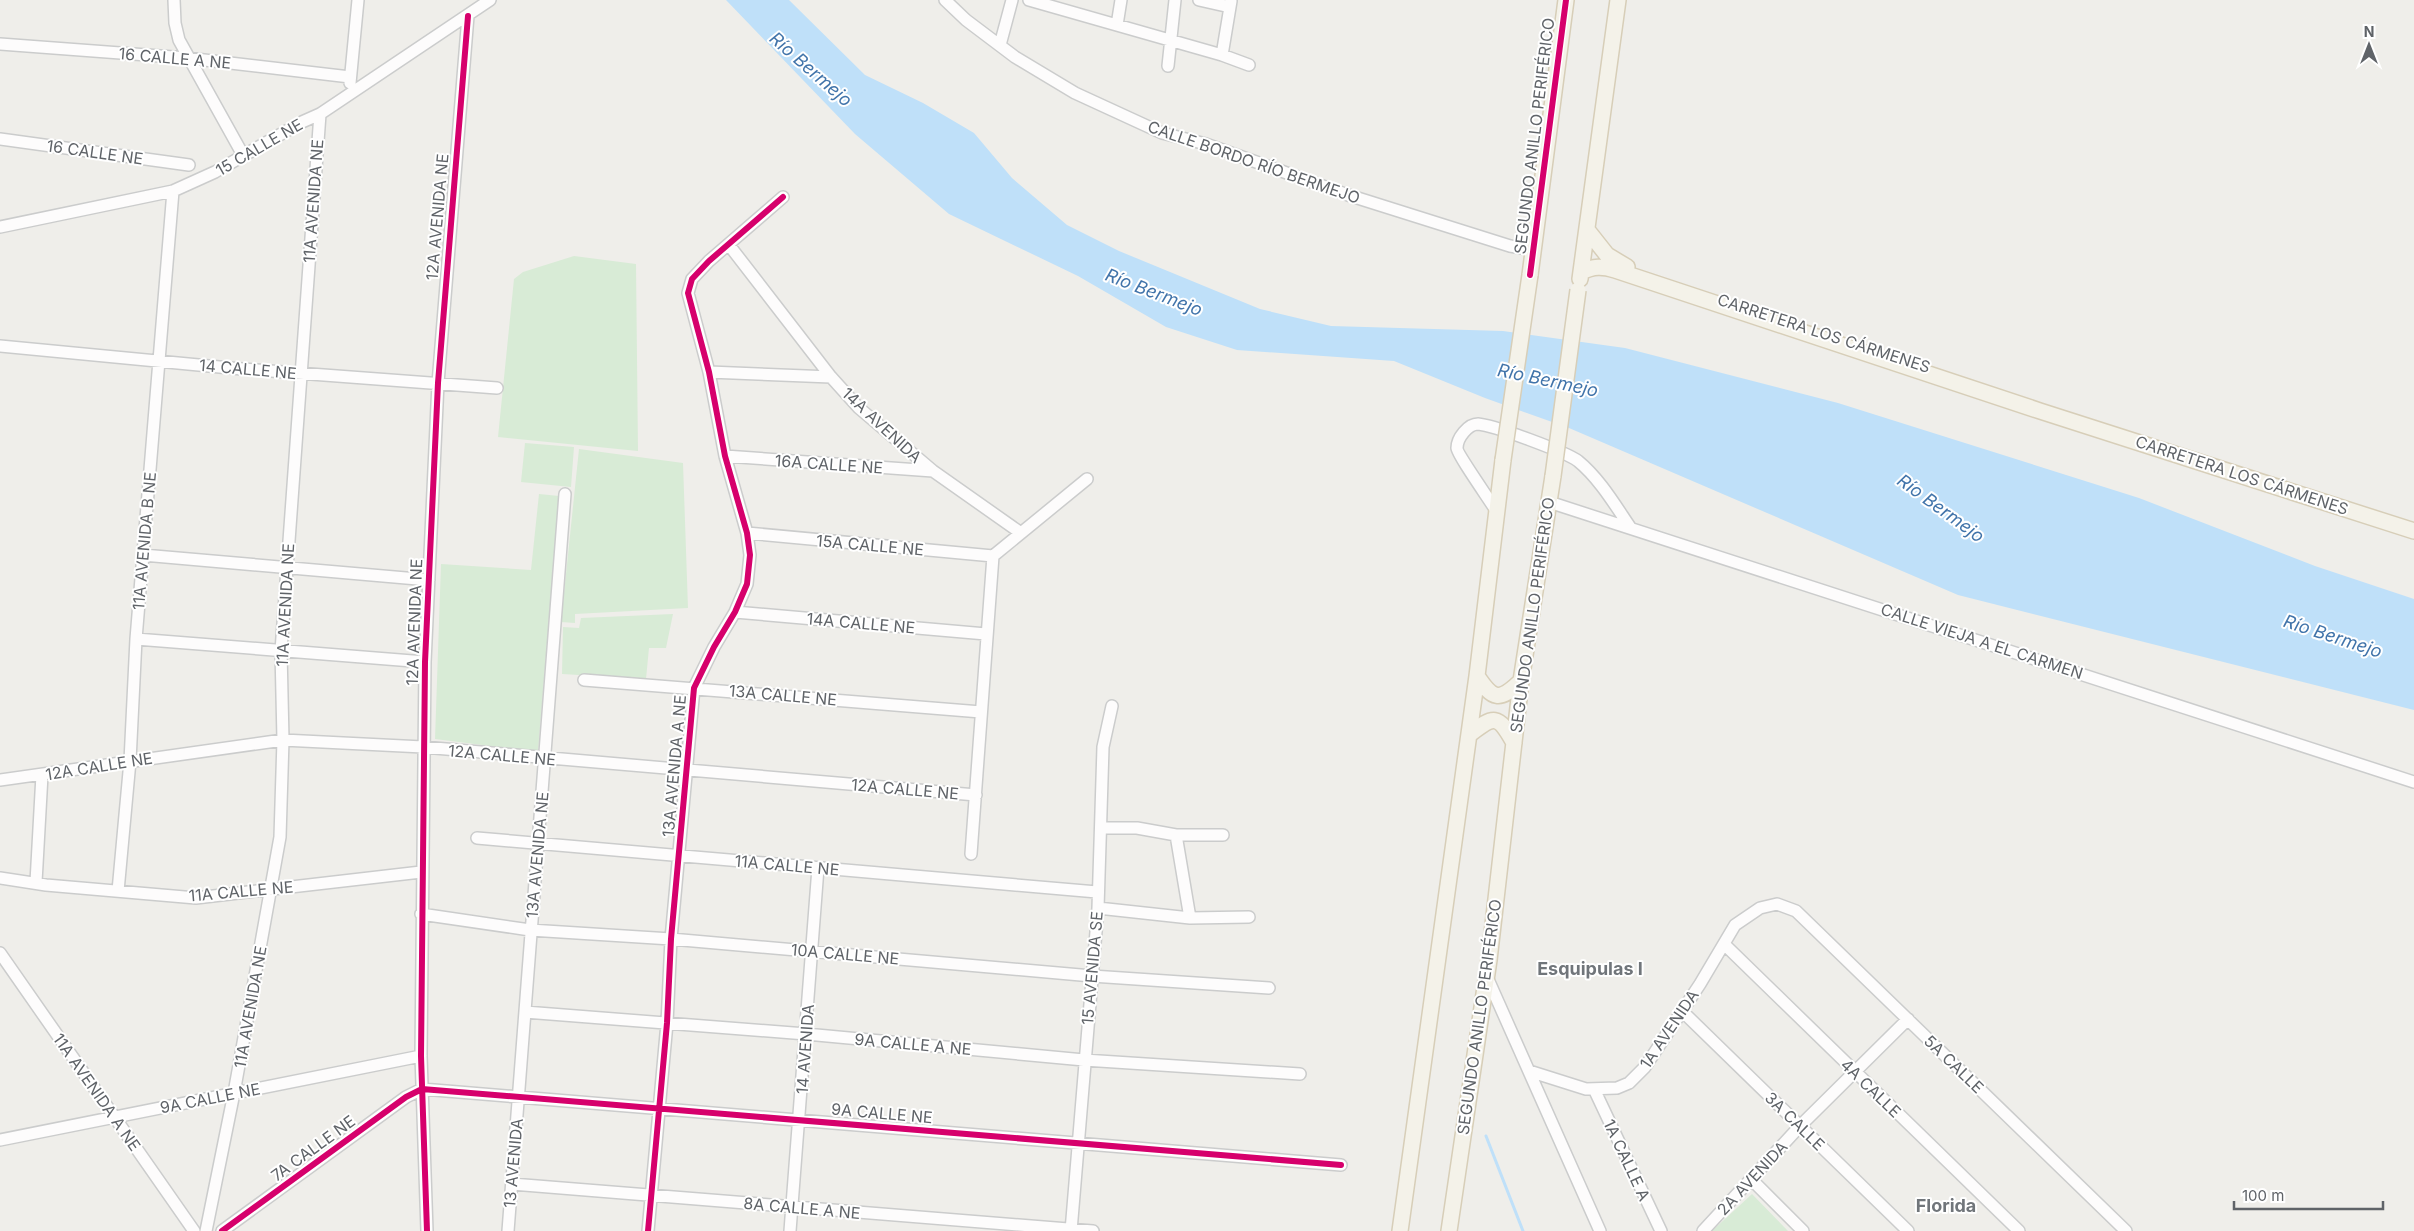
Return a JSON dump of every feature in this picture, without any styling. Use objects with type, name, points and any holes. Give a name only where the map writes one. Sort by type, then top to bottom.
[{"type":"main road","name":"SEGUNDO ANILLO PERIFÉRICO","points":[[1400,1231],[1477,676],[1503,460],[1530,275],[1566,0]]},
{"type":"main road","name":"SEGUNDO ANILLO PERIFÉRICO","points":[[1449,1231],[1486,975],[1521,681],[1588,231],[1618,0]]},
{"type":"main road","name":"CARRETERA LOS CÁRMENES","points":[[1588,231],[1607,255],[1618,263],[2008,394],[2047,408],[2071,420]]},
{"type":"main road","name":"CARRETERA LOS CÁRMENES","points":[[1582,272],[1592,267],[1602,266],[1616,270],[2040,411],[2414,531]]},
{"type":"main road","points":[[1477,676],[1493,695],[1502,696],[1509,693],[1521,681]]},
{"type":"main road","points":[[1469,735],[1483,723],[1490,720],[1499,721],[1504,725],[1514,743]]},
{"type":"street","points":[[174,0],[175,23],[179,40],[243,155]]},
{"type":"street","points":[[350,95],[350,77],[358,0]]},
{"type":"street","name":"15 CALLE NE","points":[[0,227],[173,191],[215,172],[320,114],[490,0]]},
{"type":"street","name":"CALLE BORDO RÍO BERMEJO","points":[[945,0],[966,20],[1000,45],[1075,93],[1162,133],[1206,144],[1348,195],[1510,246],[1533,250]]},
{"type":"street","points":[[1000,45],[1012,0]]},
{"type":"street","points":[[1029,0],[1068,5],[1117,25],[1171,42],[1222,55],[1249,65]]},
{"type":"street","points":[[1117,25],[1121,0]]},
{"type":"street","points":[[1168,66],[1175,0]]},
{"type":"street","points":[[1199,0],[1231,4],[1222,55]]},
{"type":"street","name":"12A AVENIDA NE","points":[[426,1231],[421,1056],[423,747],[438,383],[468,16]]},
{"type":"street","name":"16 CALLE A NE","points":[[0,44],[188,58],[350,77]]},
{"type":"street","name":"11A AVENIDA NE","points":[[206,1231],[234,1093],[280,837],[281,650],[320,114]]},
{"type":"street","name":"16 CALLE NE","points":[[0,139],[189,165]]},
{"type":"street","name":"11A AVENIDA B NE","points":[[118,891],[130,761],[136,639],[173,191]]},
{"type":"street","points":[[730,245],[784,197]]},
{"type":"street","name":"13A AVENIDA A NE","points":[[648,1231],[667,1023],[671,938],[688,772],[694,688],[714,647],[735,612],[747,584],[750,554],[747,533],[726,456],[709,372],[688,293],[692,279],[708,261],[730,245]]},
{"type":"street","name":"14A AVENIDA","points":[[730,245],[831,377],[859,408],[933,472],[1021,533]]},
{"type":"street","name":"14 CALLE NE","points":[[0,346],[300,373],[497,388]]},
{"type":"street","points":[[709,372],[831,377]]},
{"type":"street","points":[[1497,512],[1479,482],[1459,456],[1456,447],[1460,437],[1471,426],[1477,424],[1501,429],[1567,454],[1592,476],[1630,528]]},
{"type":"street","name":"16A CALLE NE","points":[[726,456],[933,472]]},
{"type":"street","points":[[971,854],[986,634],[994,556],[1087,479]]},
{"type":"street","name":"13A AVENIDA NE","points":[[519,1096],[530,930],[546,759],[565,494]]},
{"type":"street","name":"CALLE VIEJA A EL CARMEN","points":[[1549,502],[2414,782]]},
{"type":"street","name":"15A CALLE NE","points":[[747,533],[994,556]]},
{"type":"street","points":[[143,555],[429,580]]},
{"type":"street","name":"14A CALLE NE","points":[[735,612],[986,634]]},
{"type":"street","points":[[136,639],[426,662]]},
{"type":"street","name":"13A CALLE NE","points":[[584,680],[981,712]]},
{"type":"street","name":"15 AVENIDA SE","points":[[1072,1230],[1084,1060],[1098,908],[1103,747],[1112,706]]},
{"type":"street","name":"12A CALLE NE","points":[[0,780],[282,740],[423,747],[688,772],[976,795]]},
{"type":"street","points":[[36,882],[42,775]]},
{"type":"street","points":[[1101,828],[1137,828],[1176,835],[1222,835]]},
{"type":"street","points":[[1176,835],[1190,918]]},
{"type":"street","name":"11A CALLE NE","points":[[477,838],[1098,892]]},
{"type":"street","name":"14 AVENIDA","points":[[790,1231],[818,868]]},
{"type":"street","name":"11A CALLE NE","points":[[0,878],[46,885],[196,898],[421,872]]},
{"type":"street","name":"1A AVENIDA","points":[[1529,1071],[1586,1089],[1617,1088],[1636,1078],[1682,1011],[1735,925],[1760,908],[1777,904]]},
{"type":"street","name":"5A CALLE","points":[[1777,904],[1796,911],[2126,1231]]},
{"type":"street","points":[[1098,908],[1190,918],[1249,917]]},
{"type":"street","name":"10A CALLE NE","points":[[421,914],[530,930],[671,938],[1092,976],[1269,988]]},
{"type":"street","name":"4A CALLE","points":[[1724,944],[2019,1231]]},
{"type":"street","name":"11A AVENIDA A NE","points":[[0,953],[194,1231]]},
{"type":"street","points":[[1486,975],[1600,1231]]},
{"type":"street","name":"3A CALLE","points":[[1682,1011],[1908,1231]]},
{"type":"street","name":"9A CALLE A NE","points":[[525,1012],[806,1034],[1084,1060],[1300,1074]]},
{"type":"street","name":"2A AVENIDA","points":[[1703,1231],[1800,1126],[1908,1019]]},
{"type":"street","name":"9A CALLE NE","points":[[0,1140],[421,1056]]},
{"type":"street","name":"9A CALLE NE","points":[[422,1089],[1341,1165]]},
{"type":"street","name":"7A CALLE NE","points":[[222,1231],[406,1097],[422,1089]]},
{"type":"street","name":"1A CALLE A","points":[[1594,1089],[1661,1231]]},
{"type":"street","name":"13 AVENIDA","points":[[508,1231],[519,1096]]},
{"type":"street","points":[[1751,1179],[1802,1231]]},
{"type":"street","name":"8A CALLE A NE","points":[[512,1184],[1093,1231]]},
{"type":"green space","points":[[574,256],[636,264],[638,451],[498,437],[514,279],[523,272]]},
{"type":"green space","points":[[525,443],[574,447],[571,487],[521,482]]},
{"type":"green space","points":[[579,449],[683,463],[688,608],[575,614],[575,623],[561,622]]},
{"type":"green space","points":[[539,494],[559,496],[538,752],[435,739],[441,564],[531,570]]},
{"type":"green space","points":[[673,614],[666,648],[649,648],[646,679],[562,674],[563,627],[579,628],[581,618]]},
{"type":"green space","points":[[1752,1194],[1788,1231],[1712,1231]]},
{"type":"water","name":"Río Bermejo","points":[[726,0],[789,0],[865,75],[923,103],[974,133],[1012,178],[1067,225],[1119,251],[1260,309],[1331,326],[1503,331],[1625,348],[1838,403],[2139,498],[2315,566],[2414,599],[2414,710],[1958,595],[1569,428],[1485,398],[1394,361],[1237,350],[1166,327],[1078,276],[949,214],[855,134]]},
{"type":"waterway","points":[[1486,1136],[1523,1231]]},
{"type":"cycle path","points":[[1530,275],[1566,0]]},
{"type":"cycle path","points":[[427,1231],[421,1056],[425,662],[438,383],[468,16]]},
{"type":"cycle path","points":[[648,1231],[667,1023],[671,939],[694,688],[714,647],[735,612],[747,584],[750,555],[747,533],[725,456],[709,372],[688,293],[692,279],[709,261],[783,197]]},
{"type":"cycle path","points":[[222,1231],[406,1097],[422,1089],[1341,1165]]},
{"type":"district","name":"Esquipulas I","points":[[1590,968]]},
{"type":"district","name":"Florida","points":[[1946,1205]]}]
